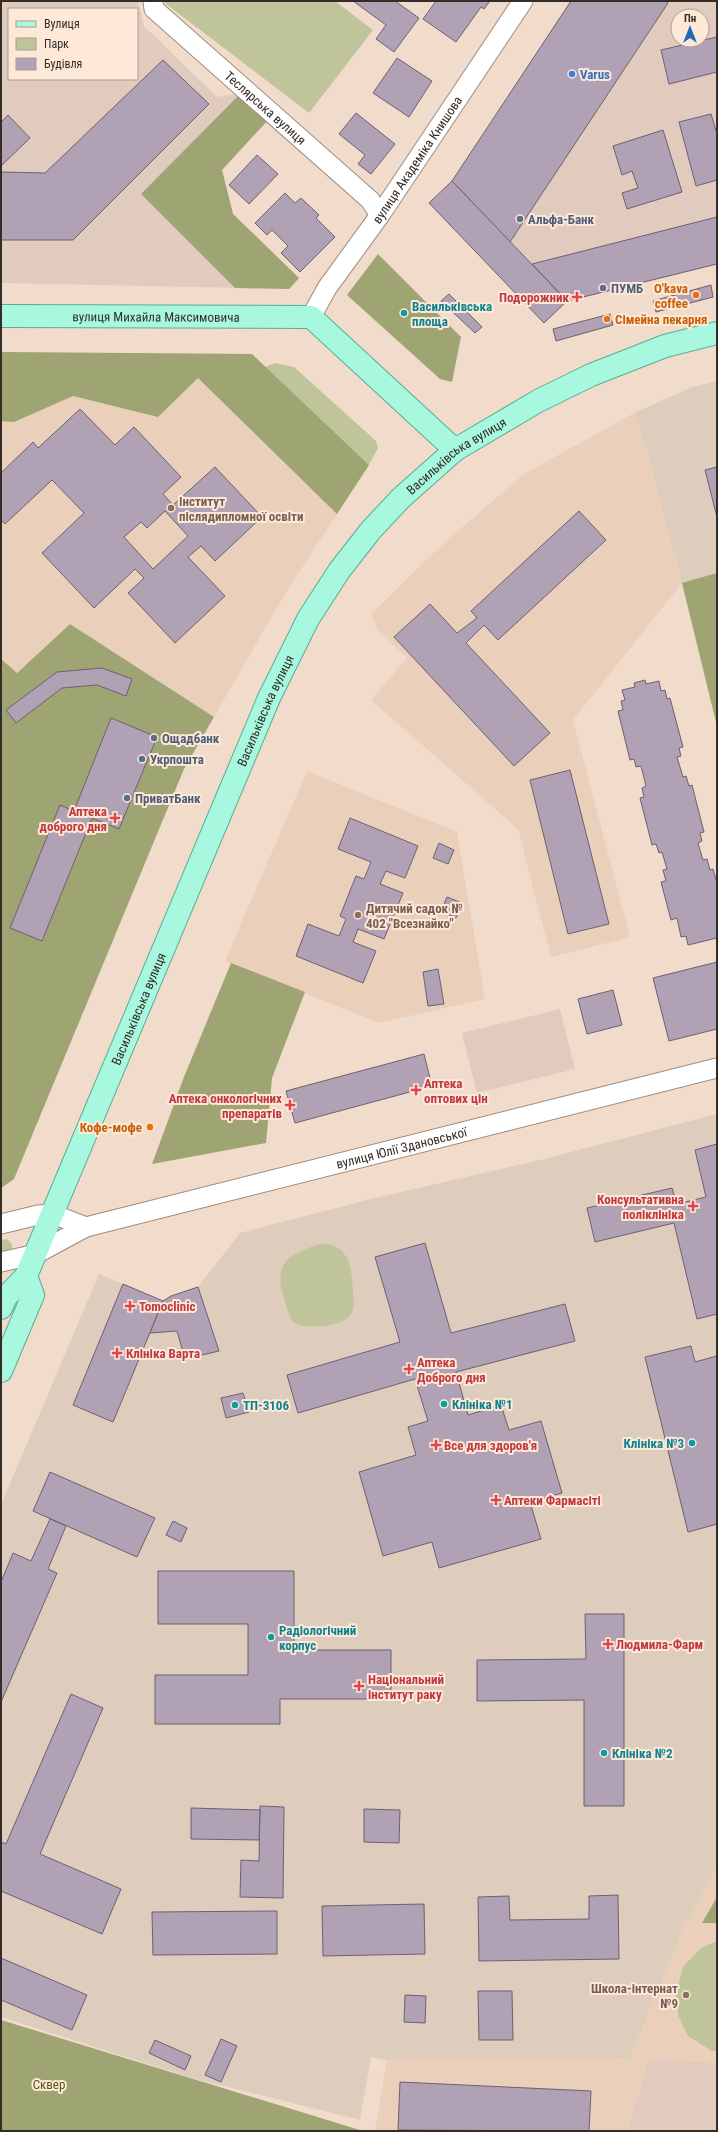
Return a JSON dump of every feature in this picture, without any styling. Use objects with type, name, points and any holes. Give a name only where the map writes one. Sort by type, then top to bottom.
[{"type":"main road","name":"вулиця Михайла Максимовича","points":[[1,316],[311,317]]},
{"type":"main road","points":[[311,317],[455,450]]},
{"type":"main road","name":"Васильківська вулиця","points":[[1,1308],[6,1297],[26,1276],[36,1254],[269,698],[308,619],[339,571],[371,530],[401,498],[455,450],[538,401],[591,375],[665,346],[717,332]]},
{"type":"main road","points":[[1,1371],[33,1295],[26,1276]]},
{"type":"street","name":"Теслярська вулиця","points":[[153,1],[154,9],[370,200],[380,215]]},
{"type":"street","name":"вулиця Академіка Книшова","points":[[311,317],[327,288],[380,215],[523,1]]},
{"type":"street","name":"вулиця Юлії Здановської","points":[[1,1262],[36,1254],[86,1227],[717,1068]]},
{"type":"street","points":[[1,1224],[38,1215],[53,1214],[86,1227]]},
{"type":"shaded area","points":[[1,1],[138,1],[144,26],[217,97],[241,93],[269,119],[222,170],[233,214],[299,278],[289,289],[1,283]]},
{"type":"shaded area","points":[[665,1],[717,1],[717,217],[532,264],[510,242],[668,3]]},
{"type":"shaded area","name":"Інститут післядипломної освіти","points":[[1,352],[252,354],[369,465],[286,592],[214,717],[70,624],[16,673],[1,659]]},
{"type":"shaded area","points":[[717,381],[717,726],[682,583],[647,452],[634,413],[692,387]]},
{"type":"shaded area","points":[[634,413],[647,452],[682,583],[573,720],[630,937],[551,957],[518,829],[371,700],[407,658],[377,629],[371,614],[445,542],[524,474]]},
{"type":"shaded area","name":"Дитячий садок № 402 \"Всезнайко\"","points":[[307,771],[457,832],[485,999],[379,1023],[225,961]]},
{"type":"shaded area","points":[[560,1009],[575,1069],[477,1093],[462,1033]]},
{"type":"shaded area","name":"Національний інститут раку","points":[[717,1114],[717,1867],[681,1932],[630,2058],[387,2060],[371,2057],[360,2120],[192,2078],[1,2017],[1,1505],[99,1274],[163,1301],[171,1296],[198,1287],[240,1233],[375,1198],[540,1160]]},
{"type":"shaded area","points":[[717,1867],[717,2063],[648,2059],[628,2131],[375,2131],[387,2060],[499,2058],[681,1932]]},
{"type":"shaded area","points":[[648,2059],[717,2063],[717,2131],[628,2131]]},
{"type":"green space","points":[[165,1],[335,1],[373,30],[309,113],[166,4]]},
{"type":"green space","points":[[241,93],[269,119],[222,170],[233,214],[299,278],[289,289],[235,288],[141,194]]},
{"type":"green space","points":[[378,254],[461,337],[452,382],[440,379],[347,295]]},
{"type":"green space","points":[[1,352],[252,354],[369,465],[337,514],[198,378],[158,417],[73,396],[14,422],[1,421]]},
{"type":"green space","points":[[275,363],[294,367],[376,441],[378,448],[369,465],[265,367]]},
{"type":"green space","points":[[717,573],[717,726],[682,583]]},
{"type":"green space","points":[[70,624],[214,717],[184,769],[14,1179],[1,1188],[1,659],[17,673]]},
{"type":"green space","points":[[231,963],[305,992],[272,1078],[266,1143],[152,1164],[184,1077]]},
{"type":"green space","points":[[7,1239],[12,1245],[11,1253],[1,1257],[1,1240]]},
{"type":"green space","points":[[321,1244],[332,1246],[340,1250],[346,1256],[350,1265],[354,1305],[353,1309],[349,1317],[337,1323],[314,1327],[300,1325],[293,1321],[287,1310],[281,1288],[280,1278],[282,1269],[285,1262],[291,1257],[299,1252]]},
{"type":"green space","points":[[717,1897],[717,1923],[702,1923]]},
{"type":"green space","points":[[717,1941],[717,2051],[712,2051],[688,2036],[678,2015],[676,1993],[683,1967],[701,1948]]},
{"type":"green space","name":"Сквер","points":[[1,2020],[363,2131],[1,2131]]},
{"type":"building","points":[[353,1],[395,1],[419,18],[394,52],[376,39],[386,25]]},
{"type":"building","points":[[436,1],[490,1],[484,9],[481,7],[456,42],[423,19]]},
{"type":"building","name":"Varus","points":[[571,1],[665,1],[668,3],[510,242],[452,181]]},
{"type":"building","points":[[717,37],[717,72],[669,84],[661,50],[670,48],[710,48],[710,39]]},
{"type":"building","points":[[397,58],[432,81],[409,117],[373,93]]},
{"type":"building","points":[[163,60],[209,104],[73,240],[1,240],[1,172],[45,173]]},
{"type":"building","points":[[356,113],[395,144],[371,174],[358,164],[365,155],[339,134]]},
{"type":"building","points":[[711,114],[717,134],[717,180],[696,186],[679,122]]},
{"type":"building","points":[[8,115],[30,138],[1,166],[1,122]]},
{"type":"building","points":[[663,130],[682,192],[627,209],[622,193],[638,188],[632,171],[622,175],[613,146]]},
{"type":"building","points":[[257,155],[278,174],[249,204],[229,185]]},
{"type":"building","points":[[452,181],[567,301],[544,323],[429,203]]},
{"type":"building","points":[[285,193],[295,203],[301,198],[319,215],[316,218],[335,237],[300,272],[281,253],[288,246],[272,230],[267,235],[255,223]]},
{"type":"building","points":[[717,217],[717,264],[567,301],[532,264]]},
{"type":"building","points":[[711,285],[713,297],[656,312],[653,301]]},
{"type":"building","points":[[449,294],[482,327],[475,333],[441,301]]},
{"type":"building","points":[[610,314],[613,325],[556,341],[553,329]]},
{"type":"building","points":[[80,409],[115,445],[134,427],[181,477],[163,494],[173,505],[215,467],[262,517],[215,561],[201,546],[188,557],[225,596],[175,643],[128,593],[144,578],[135,569],[94,608],[42,553],[84,513],[52,480],[5,524],[1,520],[1,473],[33,442],[38,448]],"holes":[[[165,511],[188,536],[153,569],[124,537],[141,522],[147,528]]]},
{"type":"building","points":[[717,467],[717,517],[705,470]]},
{"type":"building","points":[[579,511],[606,540],[498,640],[484,625],[466,643],[550,733],[514,766],[394,637],[430,604],[457,633],[477,618],[471,611]]},
{"type":"building","points":[[102,668],[132,679],[126,696],[97,685],[62,688],[16,723],[6,710],[57,672]]},
{"type":"building","points":[[645,680],[646,684],[659,681],[661,691],[665,690],[667,699],[670,698],[683,747],[679,748],[681,756],[677,757],[683,777],[686,776],[689,786],[692,785],[704,832],[700,833],[702,841],[698,843],[703,860],[707,859],[710,870],[713,869],[717,883],[717,938],[688,945],[686,936],[681,937],[677,918],[671,920],[661,882],[666,881],[663,870],[667,869],[662,852],[659,853],[656,844],[652,845],[640,798],[644,797],[642,788],[646,786],[641,766],[636,767],[634,759],[630,760],[618,711],[623,710],[621,701],[625,700],[622,690],[635,687],[634,683]]},
{"type":"building","points":[[111,718],[157,737],[119,829],[92,818],[42,941],[10,928],[60,805],[74,811]]},
{"type":"building","points":[[570,770],[609,924],[568,934],[530,780]]},
{"type":"building","points":[[350,818],[418,846],[405,878],[386,871],[380,884],[403,893],[384,939],[358,929],[353,942],[376,951],[363,983],[296,956],[308,924],[339,936],[346,919],[340,916],[356,876],[364,879],[371,862],[338,849]]},
{"type":"building","points":[[439,843],[454,850],[448,864],[433,858]]},
{"type":"building","points":[[447,897],[462,903],[456,918],[441,911]]},
{"type":"building","points":[[717,962],[717,1029],[669,1041],[653,978]]},
{"type":"building","points":[[438,969],[444,1004],[428,1006],[423,972]]},
{"type":"building","points":[[613,990],[622,1025],[587,1034],[578,999]]},
{"type":"building","points":[[424,1054],[432,1086],[295,1123],[286,1091]]},
{"type":"building","name":"Консультативна поліклініка","points":[[717,1144],[717,1314],[697,1319],[674,1223],[595,1242],[587,1208],[672,1188],[677,1204],[706,1197],[695,1150]]},
{"type":"building","name":"Клініка №1","points":[[425,1243],[451,1333],[565,1304],[575,1341],[456,1372],[468,1415],[501,1405],[509,1430],[541,1421],[562,1493],[530,1502],[541,1539],[439,1568],[432,1542],[383,1556],[359,1472],[416,1455],[408,1427],[428,1421],[415,1379],[298,1413],[287,1375],[400,1342],[375,1257]]},
{"type":"building","points":[[123,1284],[163,1301],[113,1422],[73,1405]]},
{"type":"building","points":[[198,1287],[219,1351],[185,1359],[177,1331],[150,1333],[163,1301],[171,1296]]},
{"type":"building","name":"Клініка №3","points":[[691,1346],[695,1362],[717,1356],[717,1524],[688,1532],[645,1357]]},
{"type":"building","name":"ТП-3106","points":[[243,1393],[249,1412],[226,1418],[221,1398]]},
{"type":"building","points":[[50,1472],[155,1518],[137,1557],[33,1511]]},
{"type":"building","points":[[50,1519],[66,1526],[48,1569],[57,1573],[1,1702],[1,1582],[13,1553],[31,1561]]},
{"type":"building","points":[[173,1521],[187,1528],[181,1542],[166,1535]]},
{"type":"building","name":"Радіологічний корпус","points":[[158,1571],[294,1571],[294,1650],[391,1650],[391,1699],[280,1699],[280,1724],[155,1724],[155,1675],[248,1675],[248,1624],[158,1624]]},
{"type":"building","name":"Клініка №2","points":[[585,1614],[624,1614],[624,1806],[584,1806],[584,1700],[477,1701],[477,1660],[586,1659]]},
{"type":"building","points":[[71,1694],[103,1708],[40,1854],[121,1889],[102,1934],[1,1891],[1,1842],[6,1844]]},
{"type":"building","points":[[260,1806],[284,1807],[283,1898],[240,1897],[241,1860],[259,1861]]},
{"type":"building","points":[[191,1808],[260,1810],[259,1840],[191,1839]]},
{"type":"building","points":[[364,1809],[400,1810],[399,1843],[364,1842]]},
{"type":"building","points":[[618,1895],[619,1959],[479,1961],[478,1897],[509,1896],[510,1920],[589,1919],[589,1896]]},
{"type":"building","points":[[424,1904],[425,1954],[323,1956],[322,1906]]},
{"type":"building","points":[[277,1911],[277,1954],[153,1955],[152,1912]]},
{"type":"building","points":[[1,1958],[87,1995],[72,2030],[1,2000]]},
{"type":"building","points":[[478,1991],[512,1991],[513,2040],[479,2040]]},
{"type":"building","points":[[405,1995],[426,1996],[425,2023],[404,2022]]},
{"type":"building","points":[[221,2039],[237,2046],[221,2082],[205,2075]]},
{"type":"building","points":[[155,2040],[191,2056],[185,2070],[149,2053]]},
{"type":"building","points":[[400,2082],[591,2091],[589,2131],[398,2130]]},
{"type":"place","name":"Varus","points":[[572,74]]},
{"type":"place","name":"Альфа-Банк","points":[[520,219]]},
{"type":"place","name":"ПУМБ","points":[[603,288]]},
{"type":"place","name":"O'kava coffee","points":[[696,295]]},
{"type":"place","name":"Подорожник","points":[[577,297]]},
{"type":"place","name":"Васильківська площа","points":[[404,313]]},
{"type":"place","name":"Сімейна пекарня","points":[[607,319]]},
{"type":"place","name":"Інститут післядипломної освіти","points":[[171,508]]},
{"type":"place","name":"Ощадбанк","points":[[154,738]]},
{"type":"place","name":"Укрпошта","points":[[142,759]]},
{"type":"place","name":"ПриватБанк","points":[[127,798]]},
{"type":"place","name":"Аптека доброго дня","points":[[115,818]]},
{"type":"place","name":"Дитячий садок № 402 \"Всезнайко\"","points":[[358,915]]},
{"type":"place","name":"Аптека оптових цін","points":[[416,1090]]},
{"type":"place","name":"Аптека онкологічних препаратів","points":[[290,1105]]},
{"type":"place","name":"Кофе-мофе","points":[[150,1127]]},
{"type":"place","name":"Консультативна поліклініка","points":[[693,1206]]},
{"type":"place","name":"Tomoclinic","points":[[130,1306]]},
{"type":"place","name":"Клініка Варта","points":[[117,1353]]},
{"type":"place","name":"Аптека Доброго дня","points":[[409,1369]]},
{"type":"place","name":"Клініка №1","points":[[444,1404]]},
{"type":"place","name":"ТП-3106","points":[[235,1405]]},
{"type":"place","name":"Клініка №3","points":[[692,1443]]},
{"type":"place","name":"Все для здоров'я","points":[[436,1445]]},
{"type":"place","name":"Аптеки Фармасіті","points":[[496,1500]]},
{"type":"place","name":"Радіологічний корпус","points":[[271,1637]]},
{"type":"place","name":"Людмила-Фарм","points":[[608,1644]]},
{"type":"place","name":"Національний інститут раку","points":[[359,1686]]},
{"type":"place","name":"Клініка №2","points":[[604,1753]]},
{"type":"place","name":"Школа-інтернат №9","points":[[686,1995]]}]
